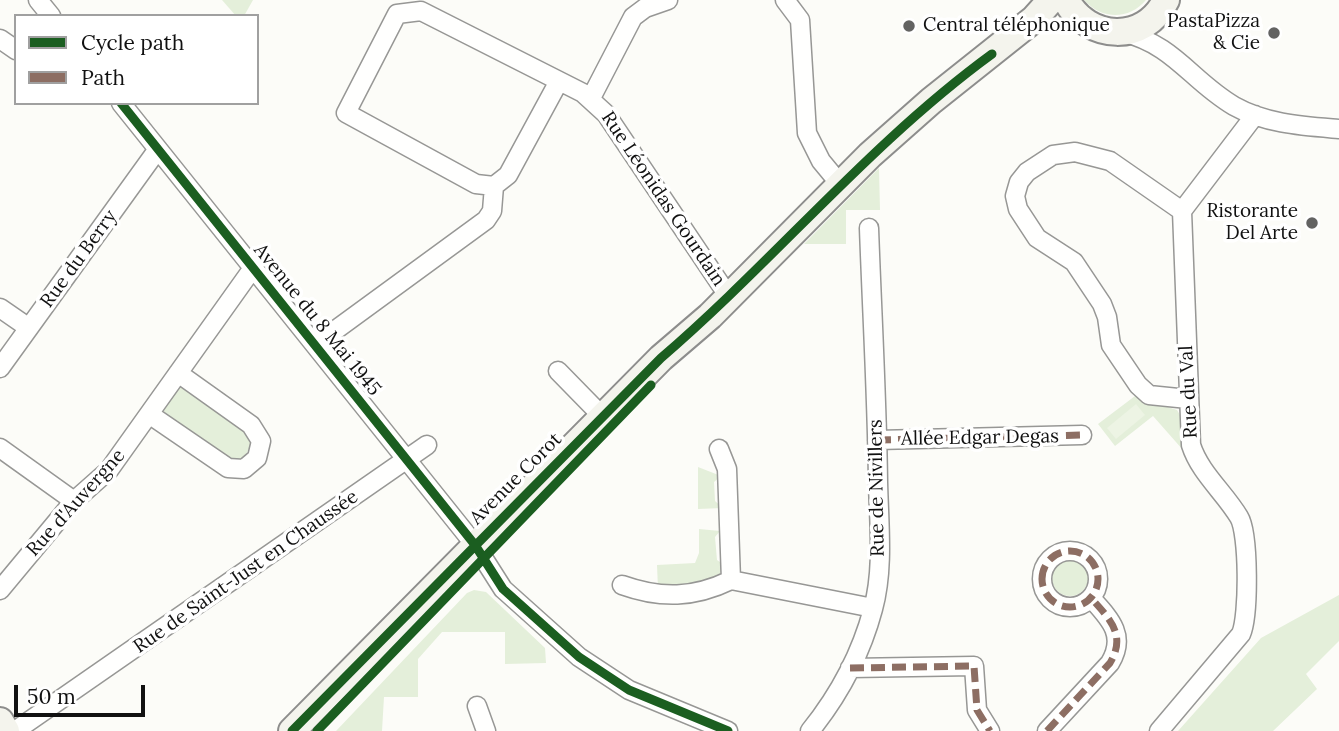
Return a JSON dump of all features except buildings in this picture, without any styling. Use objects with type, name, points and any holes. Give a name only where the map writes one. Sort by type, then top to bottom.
[{"type":"street","points":[[38,0],[49,14]]},
{"type":"street","points":[[591,98],[633,17],[645,8],[668,0]]},
{"type":"street","points":[[785,0],[800,20],[807,133],[821,161],[840,184]]},
{"type":"street","name":"Avenue Corot","points":[[317,731],[603,417],[661,358],[710,316],[840,184],[922,108],[1034,19],[1051,0]]},
{"type":"street","points":[[1066,0],[1076,16],[1091,27]]},
{"type":"street","points":[[1122,32],[1146,24],[1165,2]]},
{"type":"street","points":[[1165,2],[1164,36],[1180,62]]},
{"type":"street","name":"Rue Léonidas Gourdain","points":[[494,186],[476,184],[346,113],[397,14],[421,11],[591,98],[606,114],[729,297]]},
{"type":"street","name":"Avenue Corot","points":[[992,54],[1045,27],[1091,27],[1122,32]]},
{"type":"street","points":[[1122,32],[1152,41],[1214,92],[1255,115],[1289,124],[1339,129]]},
{"type":"street","points":[[315,345],[486,220],[492,211],[494,186],[508,175],[559,81]]},
{"type":"street","name":"Avenue du 8 Mai 1945","points":[[123,105],[479,552],[503,589],[594,668],[647,698],[728,731]]},
{"type":"street","points":[[1188,399],[1156,397],[1142,390],[1111,345],[1102,304],[1074,262],[1037,238],[1018,208],[1015,196],[1019,182],[1027,172],[1053,155],[1075,152],[1110,160],[1182,211],[1255,115]]},
{"type":"street","name":"Rue du Berry","points":[[0,368],[158,149]]},
{"type":"street","name":"Rue du Val","points":[[1159,731],[1241,634],[1246,618],[1242,524],[1194,454],[1189,436],[1182,211]]},
{"type":"street","name":"Rue de Nivillers","points":[[810,731],[831,703],[850,668],[873,608],[880,553],[869,228]]},
{"type":"street","name":"Rue d'Auvergne","points":[[0,590],[74,501],[109,470],[253,268]]},
{"type":"street","points":[[0,308],[29,328]]},
{"type":"street","name":"Avenue Corot","points":[[292,731],[670,365],[710,316]]},
{"type":"street","points":[[558,371],[603,417]]},
{"type":"street","points":[[149,414],[229,468],[244,468],[257,458],[261,441],[251,425],[178,373]]},
{"type":"street","name":"Allée Edgar Degas","points":[[877,440],[1082,435]]},
{"type":"street","name":"Rue de Saint-Just en Chaussée","points":[[15,731],[427,445]]},
{"type":"street","points":[[0,448],[74,501]]},
{"type":"street","points":[[719,449],[727,469],[731,580]]},
{"type":"street","points":[[622,585],[656,595],[691,595],[731,580],[873,608]]},
{"type":"street","points":[[1047,731],[1110,663],[1117,649],[1115,626],[1091,598]]},
{"type":"street","points":[[850,668],[974,666],[976,710],[990,731]]},
{"type":"street","points":[[478,706],[486,731]]},
{"type":"street","points":[[0,721],[6,731]]},
{"type":"green space","points":[[222,0],[253,0],[245,14],[234,14]]},
{"type":"green space","points":[[1084,0],[1146,0],[1132,11],[1115,15],[1099,11]]},
{"type":"green space","points":[[879,168],[880,210],[846,210],[846,244],[804,244]]},
{"type":"green space","points":[[181,386],[248,434],[252,443],[243,460],[232,462],[162,411]]},
{"type":"green space","points":[[1135,396],[1177,410],[1183,420],[1183,450],[1153,416],[1115,446],[1098,424]]},
{"type":"green space","points":[[1136,404],[1145,415],[1116,439],[1107,428]]},
{"type":"green space","points":[[698,467],[721,476],[714,482],[715,501],[723,508],[698,509]]},
{"type":"green space","points":[[699,529],[720,531],[715,537],[717,560],[723,564],[720,574],[694,586],[658,589],[657,565],[695,563],[699,553]]},
{"type":"green space","points":[[1070,560],[1082,566],[1088,578],[1082,590],[1070,596],[1058,590],[1052,578],[1058,566]]},
{"type":"green space","points":[[474,590],[486,592],[545,648],[546,663],[505,664],[505,632],[442,632],[418,659],[418,697],[384,697],[382,731],[336,731],[467,593]]},
{"type":"green space","points":[[1339,595],[1339,641],[1306,674],[1317,689],[1273,731],[1178,731],[1261,638]]},
{"type":"marked path","points":[[877,440],[1082,435]]},
{"type":"marked path","points":[[1070,551],[1085,556],[1093,564],[1098,579],[1093,594],[1085,602],[1070,607],[1055,602],[1047,594],[1042,579],[1047,564],[1055,556],[1070,551]]},
{"type":"marked path","points":[[1047,731],[1110,663],[1115,653],[1117,644],[1114,628],[1091,598]]},
{"type":"marked path","points":[[850,668],[974,666],[977,710],[990,731]]},
{"type":"cycle path","points":[[292,731],[661,358],[744,282],[905,125],[992,54]]},
{"type":"cycle path","points":[[123,105],[475,545],[503,589],[579,657],[629,690],[728,731]]},
{"type":"cycle path","points":[[317,731],[651,385]]},
{"type":"place","name":"Central téléphonique","points":[[909,26]]},
{"type":"place","name":"PastaPizza & Cie","points":[[1274,33]]},
{"type":"place","name":"Ristorante Del Arte","points":[[1312,223]]}]
